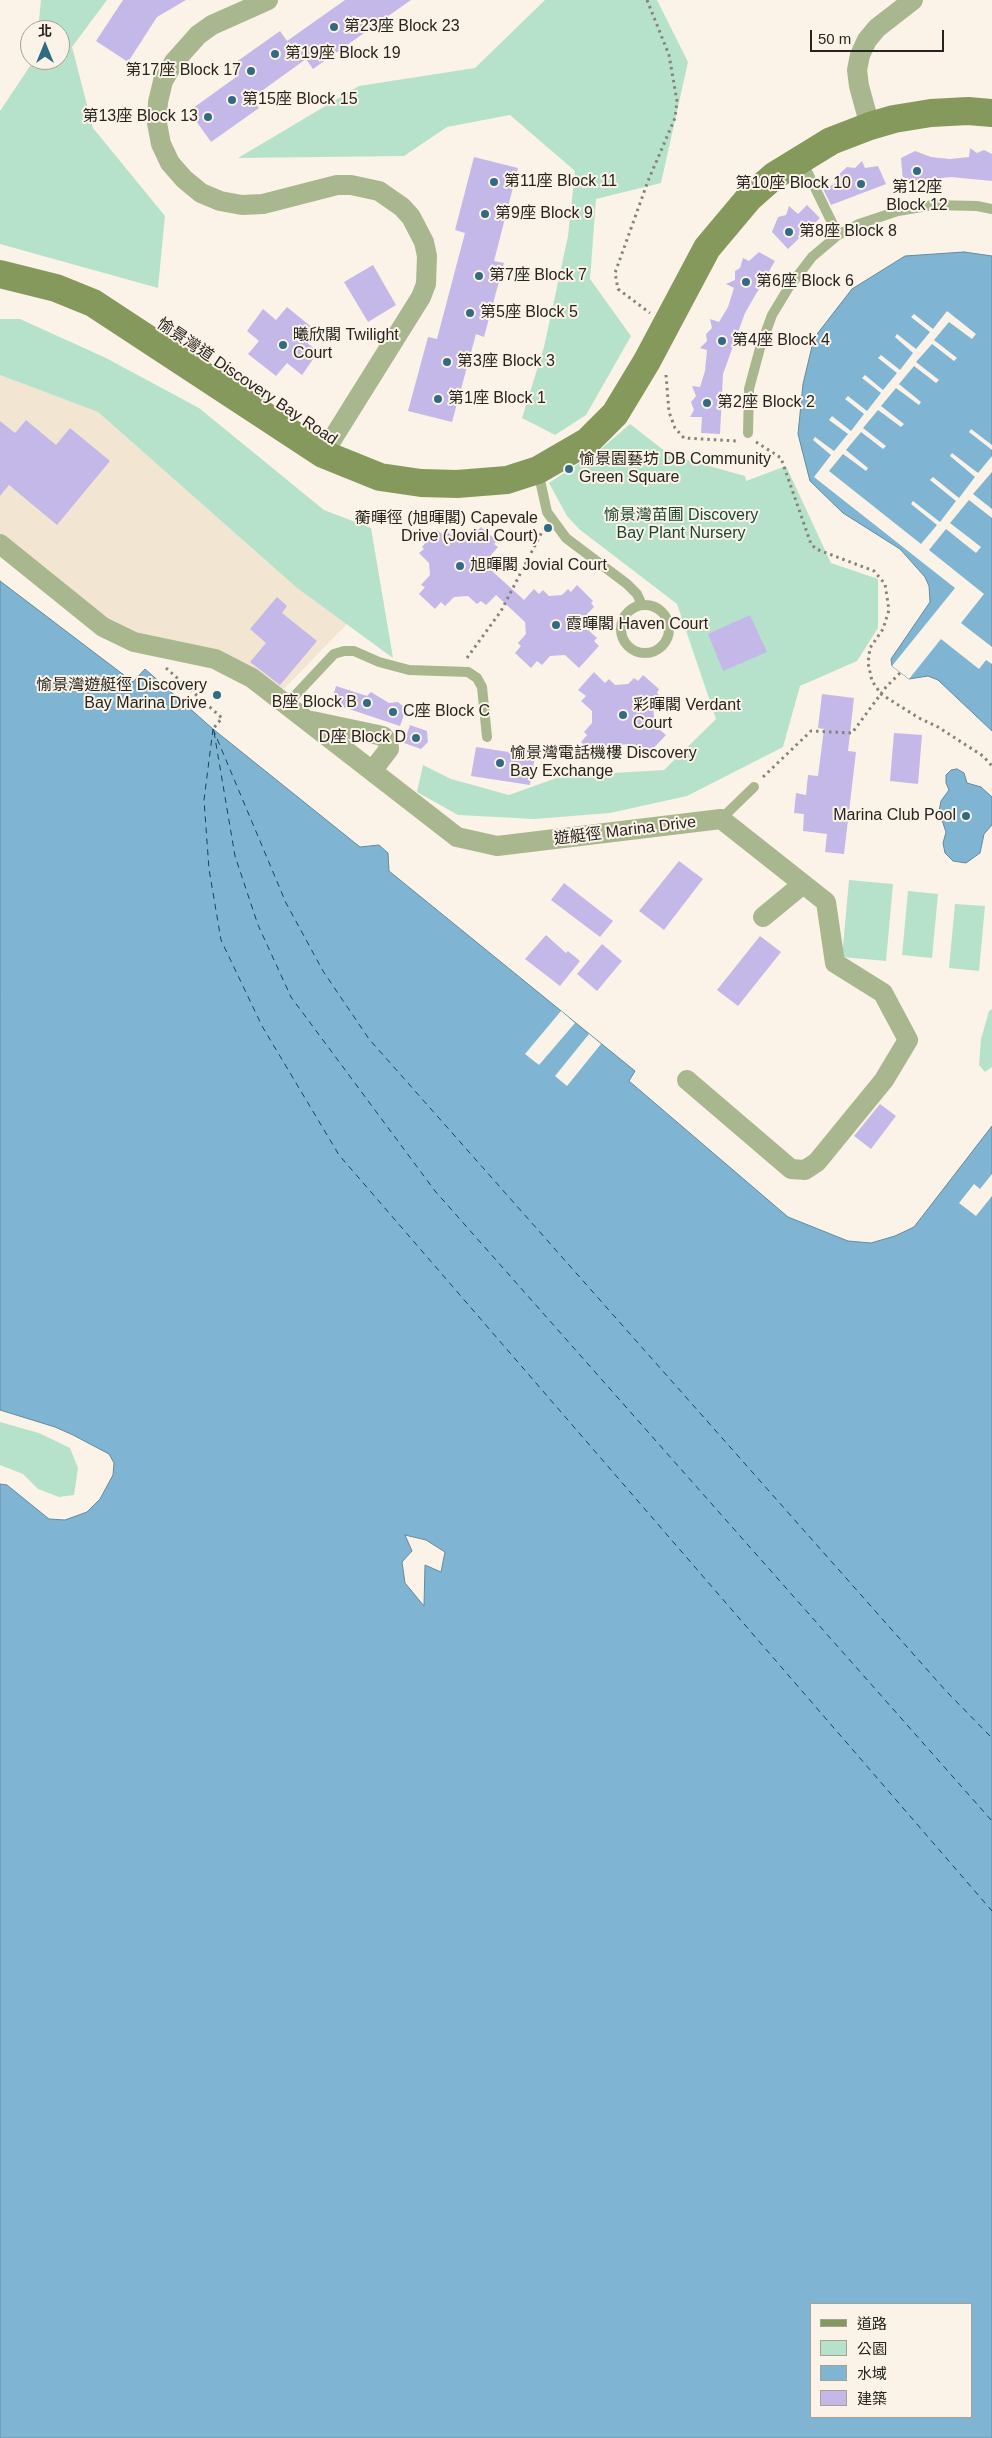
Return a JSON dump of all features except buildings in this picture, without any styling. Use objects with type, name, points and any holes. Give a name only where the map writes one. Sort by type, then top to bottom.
[{"type":"street","points":[[268,0],[212,25],[198,35],[174,62],[164,81],[158,102],[157,123],[161,144],[170,163],[184,180],[201,193],[220,201],[242,205],[263,204],[337,185],[351,184],[379,191],[396,202],[412,217],[419,229],[427,256],[426,284],[421,297],[323,454]]},
{"type":"street","points":[[870,126],[859,86],[857,70],[860,55],[867,40],[877,28],[913,0]]},
{"type":"street","name":"愉景灣道 Discovery Bay Road","points":[[0,274],[56,288],[93,303],[323,454],[380,477],[421,483],[457,484],[507,480],[538,470],[588,441],[615,414],[647,361],[707,248],[749,198],[774,176],[831,141],[894,119],[931,113],[992,113]]},
{"type":"street","name":"遊艇徑 Marina Drive","points":[[0,544],[103,627],[134,642],[215,659],[252,678],[457,837],[497,846],[721,819]]},
{"type":"street","points":[[307,720],[383,736],[388,742],[389,749],[372,771]]},
{"type":"street","points":[[686,1080],[792,1169],[805,1170],[817,1162],[884,1080],[908,1040],[882,993],[835,963],[826,902],[721,819]]},
{"type":"street","points":[[763,917],[803,884]]},
{"type":"lane","points":[[801,158],[838,235]]},
{"type":"lane","points":[[747,435],[749,390],[760,348],[772,315],[789,287],[812,257],[838,235],[859,224],[898,211],[933,205],[977,206],[992,209]]},
{"type":"lane","points":[[538,470],[547,512],[566,538],[627,584],[637,594],[642,605]]},
{"type":"lane","points":[[642,605],[658,609],[664,614],[669,630],[663,645],[649,652],[634,650],[628,646],[622,632],[624,618],[628,612],[642,605]]},
{"type":"lane","points":[[287,704],[334,654],[354,651],[378,662],[409,670],[458,670],[468,672],[477,678],[482,687],[487,737]]},
{"type":"lane","points":[[721,819],[754,786]]},
{"type":"path","points":[[647,0],[669,55],[677,101],[675,118],[648,181],[615,273],[618,289],[654,316]]},
{"type":"path","points":[[665,365],[669,412],[676,428],[684,438],[739,442],[747,435],[781,458],[811,544],[816,550],[874,572],[885,584],[889,599],[887,620],[870,648],[868,663],[872,681],[881,694],[961,741],[983,756],[992,766]]},
{"type":"path","points":[[458,670],[501,611],[534,545],[551,517]]},
{"type":"path","points":[[754,786],[811,731],[852,733],[881,694],[901,672]]},
{"type":"shaded area","points":[[0,375],[98,412],[297,588],[347,624],[276,697],[252,678],[134,642],[0,544]]},
{"type":"green space","points":[[41,0],[107,0],[72,47],[93,128],[165,216],[158,288],[0,244],[0,111],[27,70],[70,70],[70,20],[39,20]]},
{"type":"green space","points":[[545,0],[657,0],[688,62],[661,183],[596,199],[590,279],[631,336],[586,415],[555,435],[522,418],[544,347],[568,236],[575,171],[510,115],[447,127],[404,156],[238,158],[359,86],[475,68]]},
{"type":"green space","points":[[0,319],[20,319],[106,358],[199,408],[324,510],[371,528],[393,658],[297,588],[98,412],[0,375]]},
{"type":"green space","name":"愉景灣苗圃 Discovery Bay Plant Nursery","points":[[630,424],[670,455],[745,476],[746,481],[786,466],[831,563],[878,579],[878,628],[857,661],[800,686],[783,747],[687,796],[610,813],[534,819],[458,815],[417,792],[423,765],[451,779],[509,795],[562,776],[664,770],[716,719],[677,604],[579,529],[567,516],[549,483],[601,449]]},
{"type":"green space","points":[[849,880],[893,884],[886,961],[842,957]]},
{"type":"green space","points":[[908,891],[938,894],[932,958],[902,955]]},
{"type":"green space","points":[[955,904],[985,906],[979,971],[949,968]]},
{"type":"green space","points":[[992,1009],[992,1067],[985,1072],[979,1065],[981,1039],[989,1011]]},
{"type":"green space","points":[[0,1422],[39,1433],[70,1448],[78,1468],[74,1495],[59,1497],[38,1489],[23,1474],[0,1465]]},
{"type":"water","points":[[964,252],[992,256],[992,731],[938,680],[928,676],[909,679],[892,666],[891,659],[930,602],[929,586],[925,577],[900,549],[843,513],[810,481],[798,434],[803,384],[814,338],[852,289],[905,256]]},
{"type":"water","points":[[0,581],[133,682],[145,669],[213,729],[360,847],[379,845],[388,853],[389,871],[635,1071],[629,1081],[788,1217],[848,1241],[871,1243],[895,1236],[914,1227],[992,1126],[992,2438],[0,2438],[0,1484],[7,1485],[49,1519],[65,1520],[87,1512],[100,1499],[113,1475],[114,1463],[109,1454],[55,1427],[0,1410]],"holes":[[[405,1535],[426,1540],[445,1552],[441,1572],[425,1565],[424,1606],[405,1583],[402,1562],[412,1551]]]},
{"type":"water","name":"Marina Club Pool","points":[[957,769],[964,773],[967,783],[981,787],[992,797],[992,825],[984,834],[980,853],[966,863],[953,861],[945,853],[943,843],[946,832],[939,811],[941,801],[949,790],[946,783],[946,775],[951,770]]},
{"type":"pier","points":[[947,311],[976,334],[972,339],[949,322],[934,340],[957,358],[954,361],[932,344],[916,362],[939,380],[936,383],[914,366],[899,384],[921,402],[919,405],[896,388],[881,406],[904,424],[901,427],[878,410],[863,428],[886,446],[883,449],[861,432],[846,450],[868,468],[866,471],[843,454],[829,471],[921,544],[937,525],[911,504],[913,501],[940,522],[956,501],[930,480],[933,477],[959,498],[975,477],[950,456],[952,453],[978,473],[992,456],[992,472],[973,494],[992,509],[992,518],[969,500],[950,523],[981,547],[976,553],[946,529],[929,550],[984,594],[961,623],[992,647],[992,664],[986,660],[979,669],[941,639],[909,679],[892,666],[955,588],[814,477],[831,455],[813,440],[815,437],[834,451],[848,434],[829,420],[832,416],[851,431],[864,414],[845,399],[848,396],[867,411],[881,393],[862,378],[865,375],[883,390],[897,373],[878,358],[881,355],[900,370],[913,353],[895,337],[897,334],[916,349],[930,332],[911,317],[914,314],[933,329]]},
{"type":"pier","points":[[971,429],[992,445],[992,450],[969,432]]},
{"type":"pier","points":[[561,1011],[575,1023],[539,1065],[525,1054]]},
{"type":"pier","points":[[589,1034],[601,1044],[567,1086],[555,1076]]},
{"type":"pier","points":[[992,1174],[992,1196],[976,1216],[959,1203],[974,1184],[980,1189]]},
{"type":"ferry route","points":[[213,729],[204,800],[209,869],[221,940],[262,1026],[339,1155],[992,1911]]},
{"type":"ferry route","points":[[213,729],[286,903],[323,971],[369,1039],[946,1691],[992,1738]]},
{"type":"ferry route","points":[[214,732],[235,856],[258,925],[291,997],[435,1191],[992,1821]]},
{"type":"place","name":"第23座 Block 23","points":[[334,27]]},
{"type":"place","name":"第19座 Block 19","points":[[275,54]]},
{"type":"place","name":"第17座 Block 17","points":[[251,71]]},
{"type":"place","name":"第15座 Block 15","points":[[232,100]]},
{"type":"place","name":"第13座 Block 13","points":[[208,117]]},
{"type":"place","name":"第12座 Block 12","points":[[917,171]]},
{"type":"place","name":"第11座 Block 11","points":[[494,182]]},
{"type":"place","name":"第10座 Block 10","points":[[861,184]]},
{"type":"place","name":"第9座 Block 9","points":[[485,214]]},
{"type":"place","name":"第8座 Block 8","points":[[789,232]]},
{"type":"place","name":"第7座 Block 7","points":[[479,276]]},
{"type":"place","name":"第6座 Block 6","points":[[746,282]]},
{"type":"place","name":"第5座 Block 5","points":[[470,313]]},
{"type":"place","name":"第4座 Block 4","points":[[722,341]]},
{"type":"place","name":"曦欣閣 Twilight Court","points":[[283,345]]},
{"type":"place","name":"第3座 Block 3","points":[[447,362]]},
{"type":"place","name":"第1座 Block 1","points":[[438,399]]},
{"type":"place","name":"第2座 Block 2","points":[[707,403]]},
{"type":"place","name":"愉景園藝坊 DB Community Green Square","points":[[569,469]]},
{"type":"place","name":"蘅暉徑 (旭暉閣) Capevale Drive (Jovial Court)","points":[[548,528]]},
{"type":"place","name":"旭暉閣 Jovial Court","points":[[460,566]]},
{"type":"place","name":"霞暉閣 Haven Court","points":[[556,625]]},
{"type":"place","name":"愉景灣遊艇徑 Discovery Bay Marina Drive","points":[[217,695]]},
{"type":"place","name":"B座 Block B","points":[[367,703]]},
{"type":"place","name":"C座 Block C","points":[[393,712]]},
{"type":"place","name":"彩暉閣 Verdant Court","points":[[623,715]]},
{"type":"place","name":"D座 Block D","points":[[416,738]]},
{"type":"place","name":"愉景灣電話機樓 Discovery Bay Exchange","points":[[500,763]]},
{"type":"place","name":"Marina Club Pool","points":[[966,816]]}]
